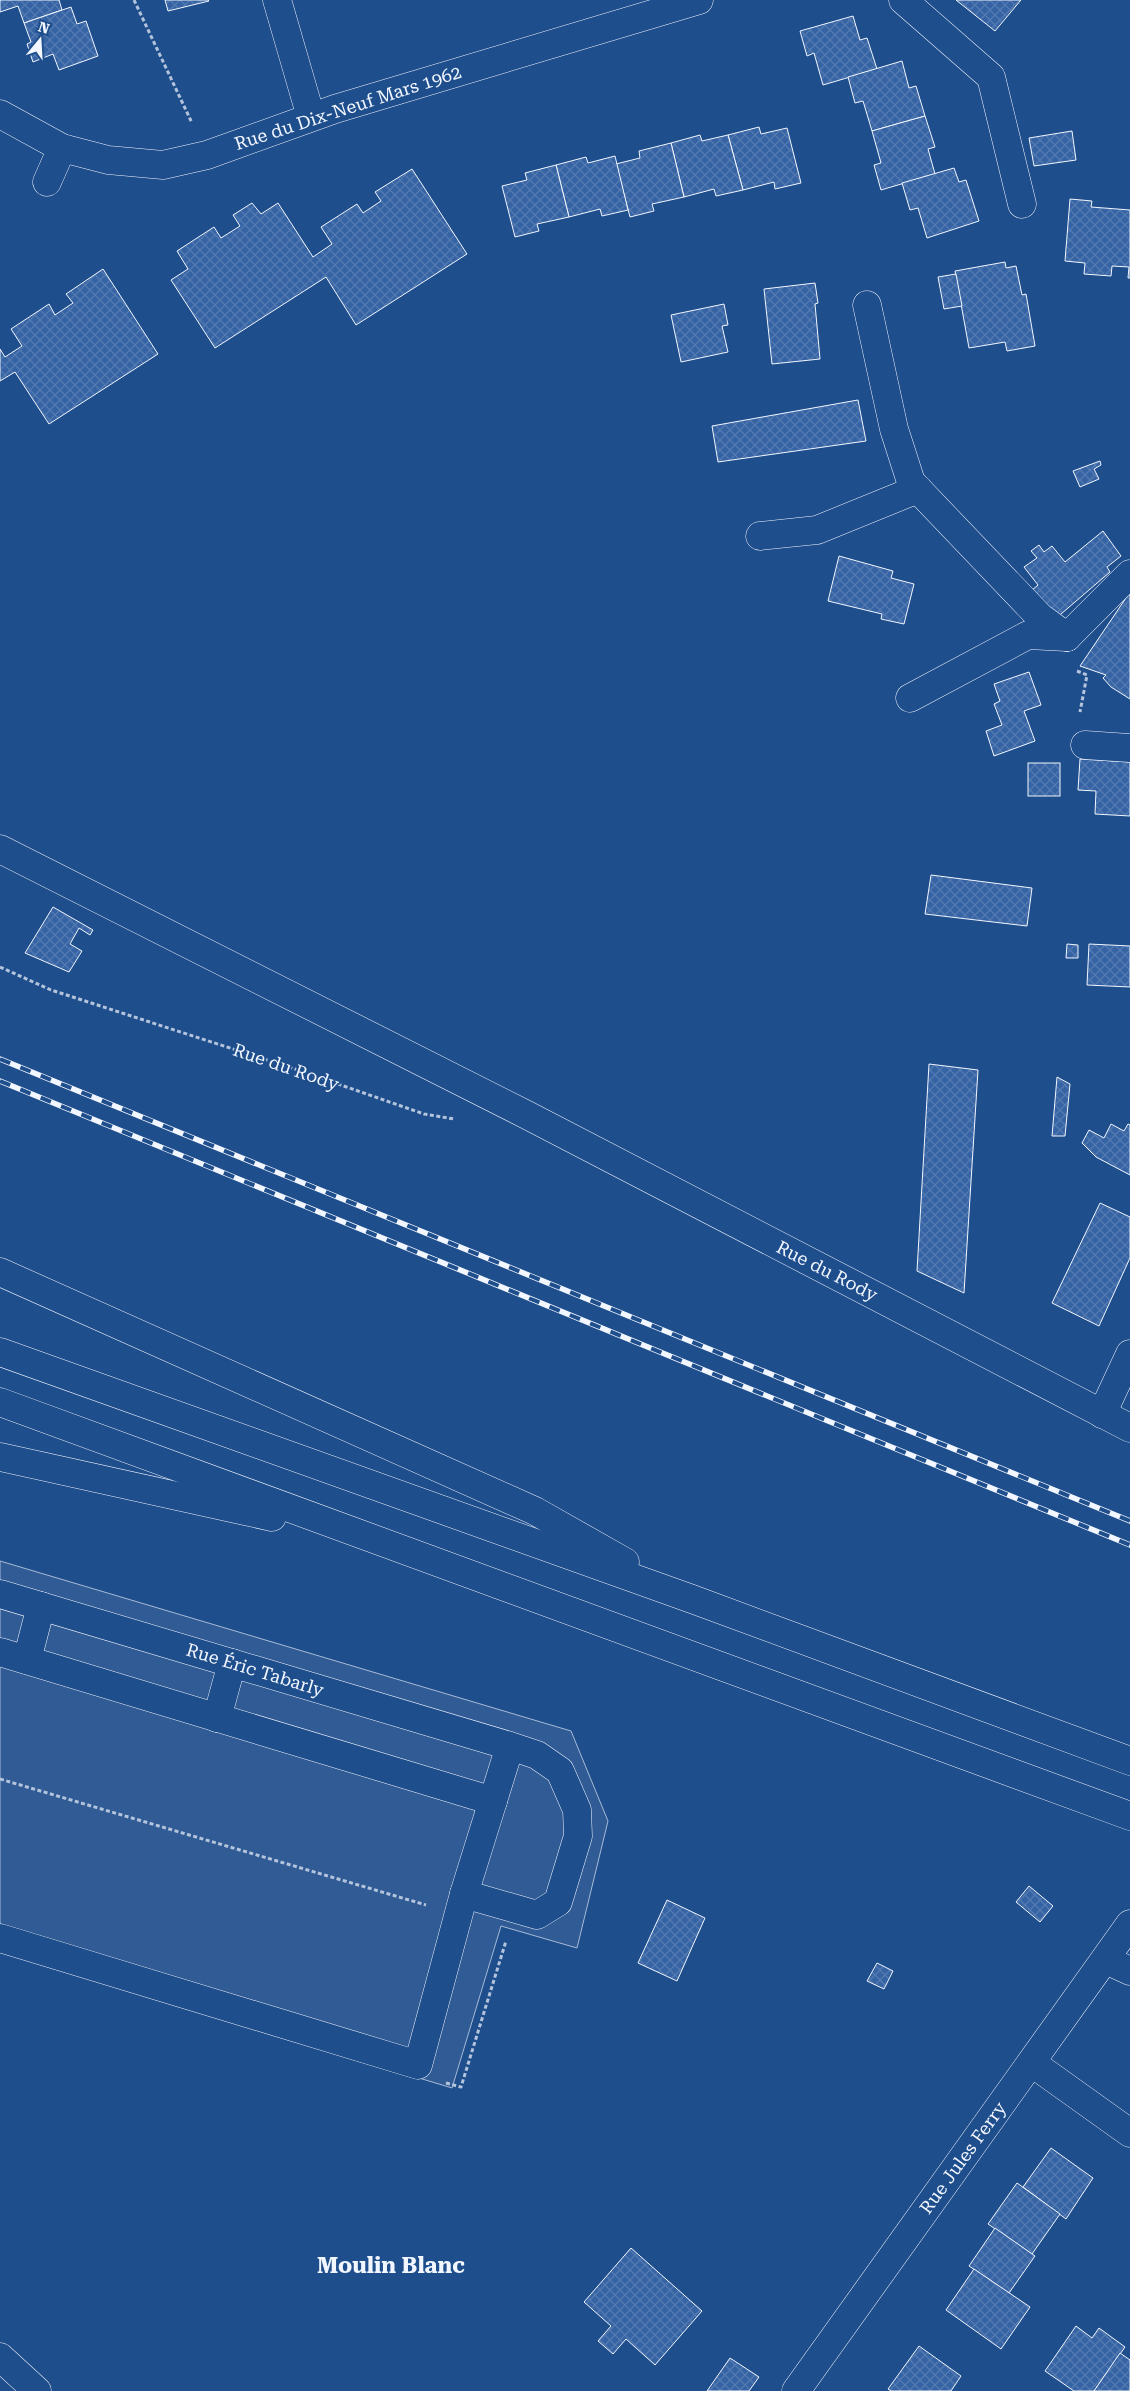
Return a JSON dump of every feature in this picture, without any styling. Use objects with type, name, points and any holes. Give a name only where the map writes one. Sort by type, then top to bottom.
[{"type":"main road","points":[[277,0],[311,117]]},
{"type":"main road","name":"Rue du Dix-Neuf Mars 1962","points":[[0,114],[62,148],[108,160],[163,165],[207,155],[311,117],[699,0]]},
{"type":"main road","points":[[903,0],[991,77],[1022,204]]},
{"type":"main road","points":[[47,182],[62,148]]},
{"type":"main road","points":[[867,305],[894,430],[911,482],[1040,617],[1067,637]]},
{"type":"main road","points":[[760,536],[817,530],[918,490]]},
{"type":"main road","points":[[910,698],[1028,635],[1067,637],[1130,574]]},
{"type":"main road","points":[[1085,745],[1130,748]]},
{"type":"main road","name":"Rue du Rody","points":[[0,849],[525,1114],[1130,1428]]},
{"type":"main road","points":[[0,1272],[535,1510],[692,1599]]},
{"type":"main road","points":[[0,1352],[692,1599],[1130,1761]]},
{"type":"main road","points":[[1102,1414],[1130,1354]]},
{"type":"main road","points":[[0,1402],[1130,1816]]},
{"type":"main road","points":[[0,1457],[379,1541]]},
{"type":"main road","name":"Rue Éric Tabarly","points":[[0,1594],[537,1755],[560,1771],[577,1810],[578,1836],[558,1902],[537,1915],[461,1904]]},
{"type":"main road","points":[[27,1660],[41,1606]]},
{"type":"main road","points":[[0,1652],[493,1802]]},
{"type":"main road","points":[[217,1718],[232,1663]]},
{"type":"main road","points":[[0,1938],[418,2064],[461,1904],[510,1746]]},
{"type":"main road","name":"Rue Jules Ferry","points":[[796,2391],[1130,1924]]},
{"type":"main road","points":[[1106,1960],[1130,1971]]},
{"type":"main road","points":[[1032,2063],[1130,2133]]},
{"type":"main road","points":[[0,2357],[37,2391]]},
{"type":"path","points":[[134,0],[207,155]]},
{"type":"path","points":[[1067,637],[1076,671],[1088,675],[1077,726],[1085,745]]},
{"type":"path","name":"Rue du Rody","points":[[0,967],[51,990],[258,1057],[424,1114],[462,1120]]},
{"type":"path","points":[[0,1779],[461,1904]]},
{"type":"path","points":[[443,2082],[462,2087],[506,1938]]},
{"type":"shaded area","points":[[0,1561],[571,1731],[608,1821],[577,1948],[501,1926],[452,2088],[0,1951]]},
{"type":"building","points":[[0,0],[59,0],[62,10],[24,23],[18,6],[0,12]]},
{"type":"building","points":[[165,0],[208,0],[209,1],[168,11]]},
{"type":"building","points":[[956,0],[1021,0],[995,31]]},
{"type":"building","points":[[71,7],[77,24],[86,21],[98,56],[59,70],[53,54],[33,62],[27,44],[31,42],[24,23]]},
{"type":"building","points":[[853,16],[860,40],[867,38],[877,69],[823,85],[814,53],[807,56],[800,31]]},
{"type":"building","points":[[902,61],[909,88],[916,86],[925,116],[872,131],[863,101],[855,103],[848,77]]},
{"type":"building","points":[[925,116],[935,147],[928,149],[935,174],[881,190],[874,165],[881,163],[872,131]]},
{"type":"building","points":[[759,127],[761,134],[787,128],[801,183],[775,189],[774,182],[743,190],[728,135]]},
{"type":"building","points":[[1072,131],[1076,160],[1034,166],[1029,138]]},
{"type":"building","points":[[700,135],[702,141],[728,135],[743,190],[716,196],[714,189],[684,197],[671,143]]},
{"type":"building","points":[[671,143],[684,197],[652,204],[654,211],[630,217],[616,164],[640,158],[639,151]]},
{"type":"building","points":[[615,156],[628,210],[602,216],[600,209],[569,217],[556,165],[586,157],[588,163]]},
{"type":"building","points":[[556,165],[569,217],[537,224],[539,231],[515,237],[502,186],[527,180],[525,173]]},
{"type":"building","points":[[954,168],[959,182],[966,180],[979,221],[927,238],[918,208],[910,210],[902,183]]},
{"type":"building","points":[[412,169],[467,254],[356,325],[326,277],[215,348],[171,280],[188,269],[177,251],[214,227],[221,238],[240,226],[233,215],[252,203],[261,214],[278,203],[313,257],[332,244],[321,227],[357,204],[363,213],[381,201],[375,192]]},
{"type":"building","points":[[1070,199],[1092,201],[1091,207],[1130,210],[1130,278],[1128,278],[1129,267],[1112,266],[1111,276],[1084,274],[1085,263],[1065,261]]},
{"type":"building","points":[[1005,262],[1006,268],[1016,266],[1022,295],[1026,294],[1035,346],[1007,351],[1005,342],[969,348],[955,271]]},
{"type":"building","points":[[103,269],[158,354],[49,424],[15,372],[0,381],[0,349],[5,357],[22,346],[11,329],[49,304],[55,315],[73,303],[66,294]]},
{"type":"building","points":[[956,274],[962,306],[944,309],[938,277]]},
{"type":"building","points":[[815,283],[818,303],[815,304],[820,359],[772,364],[764,289]]},
{"type":"building","points":[[724,304],[728,325],[722,326],[728,352],[681,362],[671,315]]},
{"type":"building","points":[[858,400],[866,441],[718,462],[712,426]]},
{"type":"building","points":[[1100,461],[1101,465],[1094,469],[1099,479],[1080,487],[1073,471]]},
{"type":"building","points":[[1103,531],[1121,556],[1107,567],[1110,572],[1054,620],[1031,591],[1038,585],[1024,567],[1037,558],[1031,551],[1039,545],[1044,552],[1052,546],[1065,562]]},
{"type":"building","points":[[839,556],[893,571],[891,578],[914,584],[904,624],[881,619],[882,614],[828,601]]},
{"type":"building","points":[[1130,592],[1130,699],[1111,687],[1103,678],[1106,675],[1080,666]]},
{"type":"building","points":[[1029,672],[1041,705],[1024,711],[1035,741],[994,756],[986,731],[1002,725],[994,704],[1000,701],[994,684]]},
{"type":"building","points":[[1080,759],[1130,762],[1130,816],[1095,814],[1096,791],[1078,790]]},
{"type":"building","points":[[1028,763],[1060,763],[1060,796],[1028,796]]},
{"type":"building","points":[[931,875],[1032,888],[1027,926],[925,914]]},
{"type":"building","points":[[53,907],[93,930],[90,935],[79,928],[70,944],[82,951],[69,972],[25,953]]},
{"type":"building","points":[[1067,944],[1078,945],[1078,958],[1066,958]]},
{"type":"building","points":[[1089,944],[1130,946],[1130,987],[1087,985]]},
{"type":"building","points":[[929,1064],[978,1070],[964,1293],[917,1271]]},
{"type":"building","points":[[1057,1077],[1070,1084],[1065,1136],[1052,1136]]},
{"type":"building","points":[[1111,1124],[1124,1131],[1128,1124],[1130,1125],[1130,1175],[1096,1157],[1082,1143],[1089,1130],[1104,1138]]},
{"type":"building","points":[[1100,1203],[1130,1217],[1130,1258],[1099,1326],[1052,1303]]},
{"type":"building","points":[[1029,1886],[1053,1906],[1040,1922],[1016,1902]]},
{"type":"building","points":[[667,1900],[705,1918],[677,1981],[638,1963]]},
{"type":"building","points":[[877,1963],[893,1971],[884,1989],[867,1981]]},
{"type":"building","points":[[1051,2148],[1093,2178],[1066,2219],[1023,2187]]},
{"type":"building","points":[[1017,2183],[1060,2214],[1032,2254],[988,2224]]},
{"type":"building","points":[[995,2228],[1035,2256],[1009,2293],[969,2266]]},
{"type":"building","points":[[631,2248],[702,2311],[655,2365],[626,2339],[613,2354],[598,2341],[611,2326],[584,2302]]},
{"type":"building","points":[[974,2269],[1030,2307],[1001,2349],[946,2310]]},
{"type":"building","points":[[1076,2326],[1092,2338],[1099,2328],[1125,2347],[1094,2391],[1074,2391],[1045,2371]]},
{"type":"building","points":[[919,2346],[961,2376],[951,2391],[891,2391],[888,2389]]},
{"type":"building","points":[[1120,2353],[1130,2360],[1130,2391],[1094,2391]]},
{"type":"building","points":[[730,2358],[759,2377],[749,2391],[707,2391]]},
{"type":"railway","points":[[0,1059],[1130,1521]]},
{"type":"railway","points":[[0,1081],[1130,1545]]},
{"type":"district","name":"Moulin Blanc","points":[[391,2265]]}]
